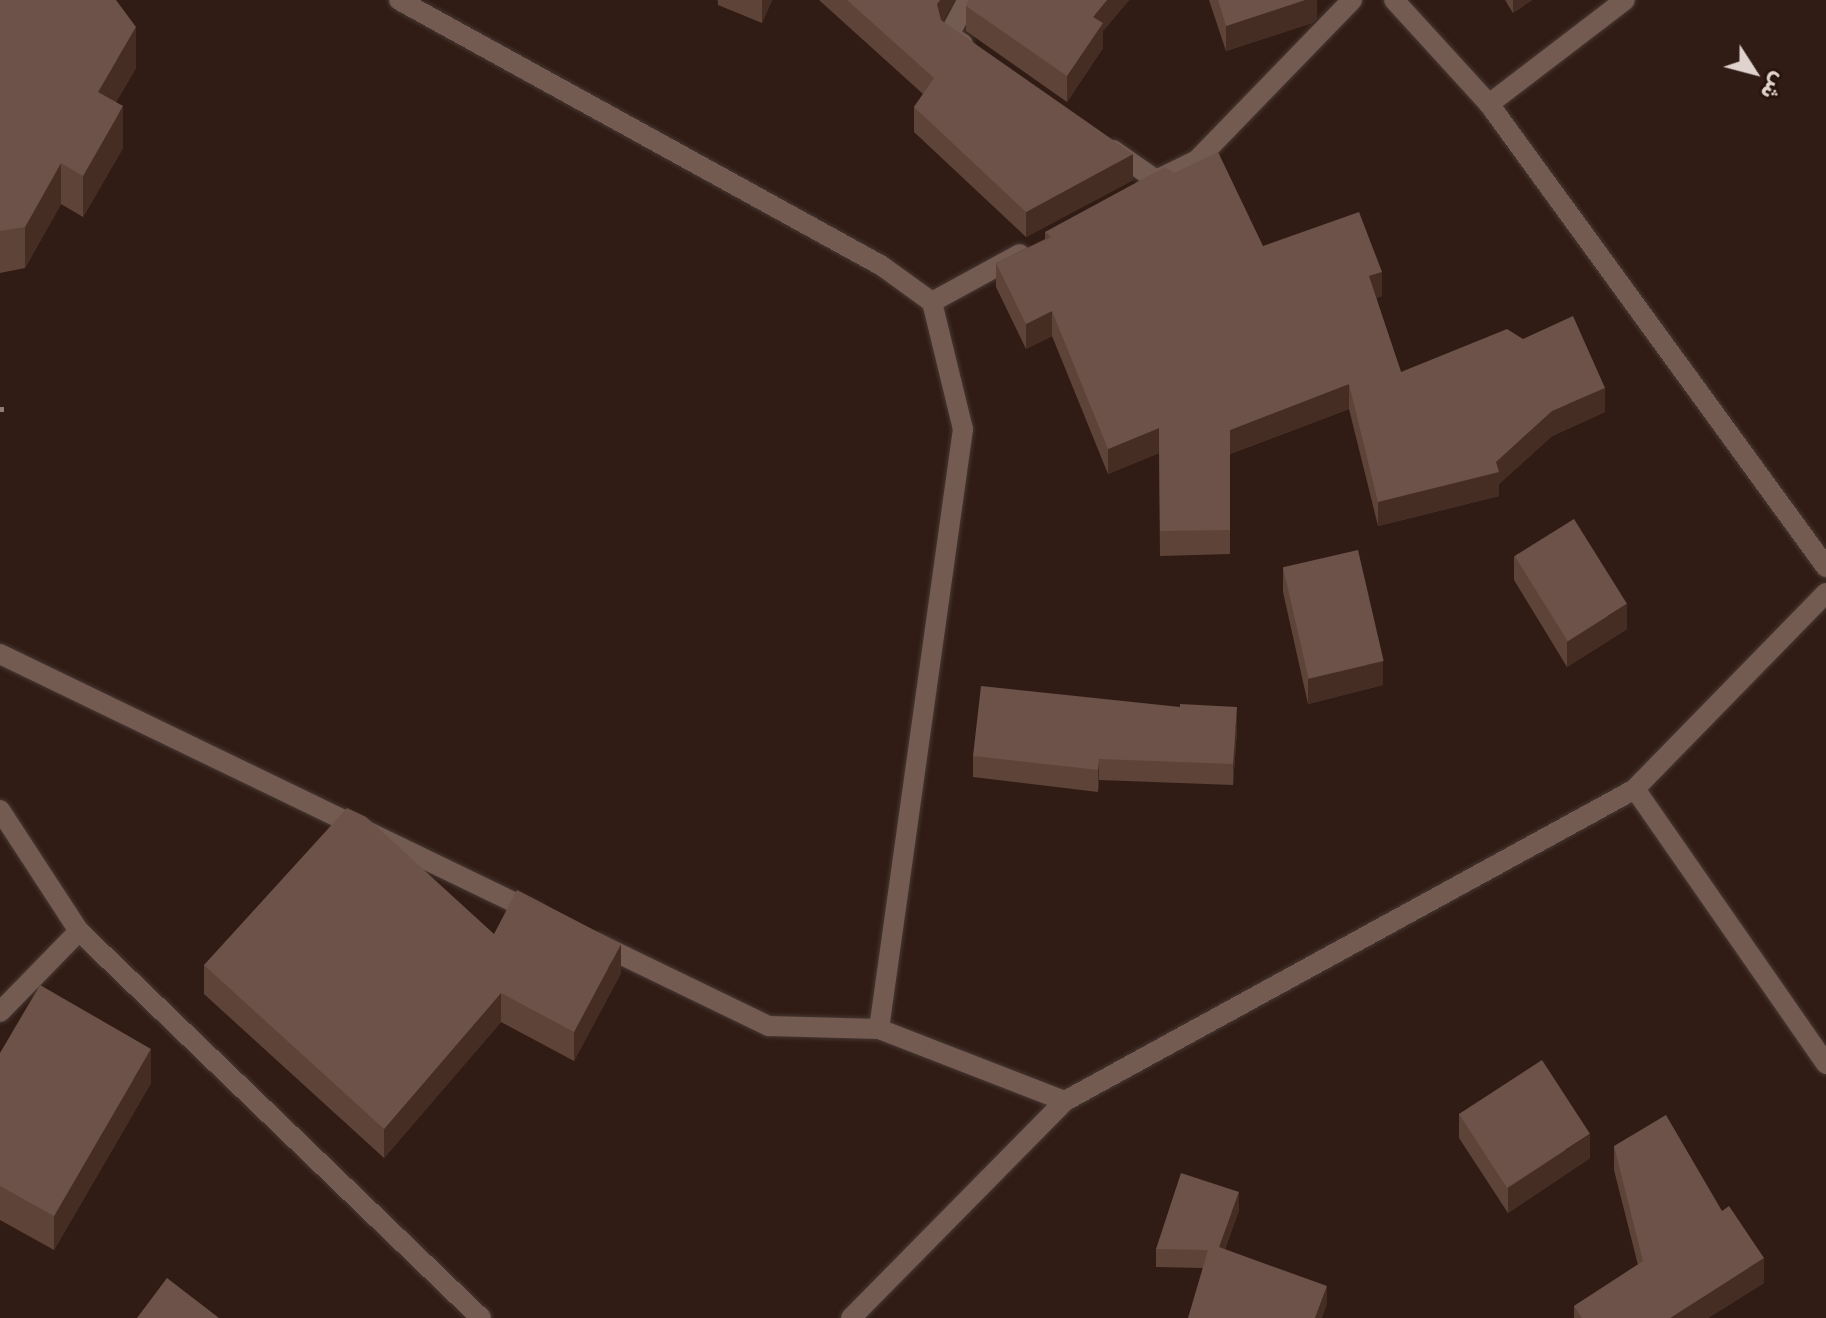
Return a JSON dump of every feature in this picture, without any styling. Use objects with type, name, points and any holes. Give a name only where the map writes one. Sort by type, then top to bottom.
[{"type":"street","points":[[399,0],[882,266],[932,302],[963,429],[879,1029]]},
{"type":"street","points":[[968,0],[949,35],[974,53]]},
{"type":"street","points":[[1128,195],[1197,160],[1352,0]]},
{"type":"street","points":[[1394,0],[1489,104],[1826,567]]},
{"type":"street","points":[[1489,104],[1625,0]]},
{"type":"street","points":[[1091,135],[1156,180]]},
{"type":"street","points":[[932,302],[1044,241]]},
{"type":"street","points":[[851,1318],[1065,1101],[1635,789],[1826,593]]},
{"type":"street","points":[[0,654],[555,923]]},
{"type":"street","points":[[1635,789],[1826,1064]]},
{"type":"street","points":[[0,810],[79,931],[481,1318]]},
{"type":"street","points":[[0,1012],[79,931]]},
{"type":"street","points":[[584,936],[769,1026],[879,1029],[1065,1101]]},
{"type":"building","points":[[0,0],[116,0],[136,27],[98,92],[123,106],[83,176],[61,163],[25,227],[0,231]]},
{"type":"building","points":[[847,0],[940,0],[937,4],[941,20],[1133,154],[1026,212],[914,107],[934,78]]},
{"type":"building","points":[[969,0],[1107,0],[1093,17],[1103,23],[1067,76],[966,6]]},
{"type":"building","points":[[1218,0],[1305,0],[1226,26]]},
{"type":"building","points":[[1218,152],[1263,246],[1359,212],[1382,272],[1369,276],[1401,372],[1507,329],[1523,339],[1573,316],[1605,388],[1552,411],[1496,462],[1499,472],[1378,502],[1349,384],[1230,430],[1230,530],[1160,531],[1159,428],[1108,449],[1052,311],[1026,324],[996,263],[1051,237],[1045,232],[1165,167],[1174,173]]},
{"type":"building","points":[[1574,519],[1627,604],[1568,641],[1515,556]]},
{"type":"building","points":[[1358,550],[1384,661],[1309,678],[1283,567]]},
{"type":"building","points":[[981,686],[1180,707],[1180,704],[1237,707],[1233,764],[1099,759],[1098,770],[973,756]]},
{"type":"building","points":[[347,808],[366,817],[494,934],[517,890],[621,944],[574,1032],[501,993],[384,1129],[204,965]]},
{"type":"building","points":[[40,985],[151,1049],[54,1216],[0,1186],[0,1053]]},
{"type":"building","points":[[1542,1060],[1590,1134],[1507,1188],[1459,1114]]},
{"type":"building","points":[[1666,1115],[1722,1211],[1729,1206],[1764,1258],[1670,1318],[1582,1318],[1574,1306],[1643,1261],[1614,1146]]},
{"type":"building","points":[[1181,1173],[1239,1192],[1219,1247],[1327,1286],[1315,1318],[1188,1318],[1208,1250],[1156,1249]]},
{"type":"building","points":[[167,1278],[219,1318],[137,1318]]}]
